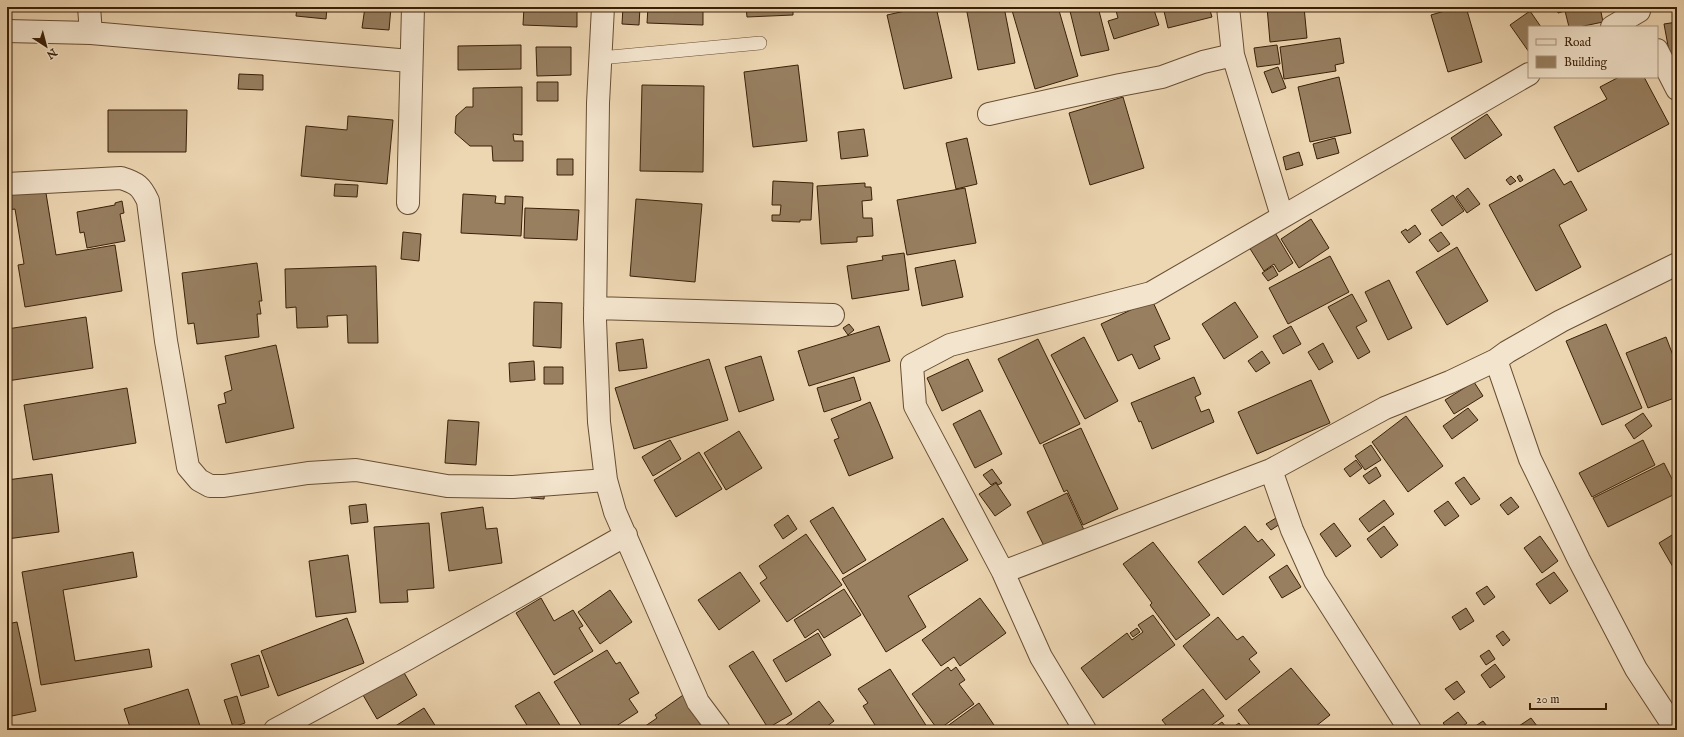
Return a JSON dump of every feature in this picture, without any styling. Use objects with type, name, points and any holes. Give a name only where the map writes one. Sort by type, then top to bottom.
[{"type":"street","points":[[89,7],[91,33]]},
{"type":"street","points":[[408,203],[410,61],[413,7]]},
{"type":"street","points":[[603,7],[598,103],[595,308],[599,422],[606,480],[616,512],[698,702],[719,730]]},
{"type":"street","points":[[1228,7],[1233,55],[1282,216]]},
{"type":"street","points":[[1614,26],[1641,15]]},
{"type":"street","points":[[7,31],[91,33],[410,61]]},
{"type":"street","points":[[1658,52],[1677,89]]},
{"type":"street","points":[[989,114],[1120,85],[1162,78],[1203,62],[1233,55]]},
{"type":"street","points":[[1085,730],[1041,657],[1003,572],[915,406],[912,365],[950,345],[1151,293],[1528,75]]},
{"type":"street","points":[[7,184],[121,178],[134,182],[143,190],[148,201],[166,340],[188,467],[199,480],[210,486],[224,486],[308,473],[356,470],[448,486],[513,487],[606,480]]},
{"type":"street","points":[[1003,572],[1271,470],[1385,408],[1450,382],[1496,360],[1561,321],[1677,264]]},
{"type":"street","points":[[595,308],[833,315]]},
{"type":"street","points":[[1496,360],[1530,459],[1576,554],[1636,669],[1676,730]]},
{"type":"street","points":[[1271,470],[1292,530],[1315,581],[1410,730]]},
{"type":"street","points":[[274,730],[407,660],[626,535]]},
{"type":"lane","points":[[600,58],[760,43]]},
{"type":"building","points":[[7,7],[67,7],[67,9],[7,9]]},
{"type":"building","points":[[297,7],[327,7],[326,19],[296,16]]},
{"type":"building","points":[[365,7],[391,7],[389,30],[362,28]]},
{"type":"building","points":[[524,7],[577,7],[577,27],[523,25]]},
{"type":"building","points":[[623,7],[640,7],[639,25],[622,24]]},
{"type":"building","points":[[648,7],[703,7],[703,25],[647,23]]},
{"type":"building","points":[[746,7],[793,7],[793,15],[747,17]]},
{"type":"building","points":[[923,7],[936,7],[952,78],[904,89],[887,15]]},
{"type":"building","points":[[966,7],[1004,7],[1015,63],[978,70]]},
{"type":"building","points":[[1011,7],[1058,7],[1078,76],[1035,89]]},
{"type":"building","points":[[1069,7],[1098,7],[1109,50],[1081,56]]},
{"type":"building","points":[[1115,7],[1153,7],[1159,25],[1114,39],[1108,21],[1118,18]]},
{"type":"building","points":[[1163,7],[1209,7],[1212,17],[1168,28]]},
{"type":"building","points":[[1267,7],[1304,7],[1307,38],[1270,42]]},
{"type":"building","points":[[1458,7],[1466,7],[1482,62],[1448,72],[1431,15]]},
{"type":"building","points":[[1557,7],[1600,7],[1603,22],[1584,26],[1569,26],[1565,11],[1558,13]]},
{"type":"building","points":[[1530,11],[1540,26],[1528,26],[1528,51],[1510,25]]},
{"type":"building","points":[[1677,22],[1677,61],[1671,62],[1664,24]]},
{"type":"building","points":[[1340,38],[1344,63],[1335,65],[1336,71],[1284,79],[1280,47]]},
{"type":"building","points":[[521,45],[521,69],[458,70],[458,46]]},
{"type":"building","points":[[1277,45],[1280,64],[1257,67],[1254,48]]},
{"type":"building","points":[[536,47],[571,47],[571,75],[537,76]]},
{"type":"building","points":[[798,65],[807,141],[753,147],[744,72]]},
{"type":"building","points":[[1278,67],[1286,88],[1272,93],[1264,72]]},
{"type":"building","points":[[239,74],[263,75],[263,90],[238,89]]},
{"type":"building","points":[[1339,77],[1351,133],[1310,142],[1298,87]]},
{"type":"building","points":[[1617,78],[1645,78],[1669,124],[1578,172],[1554,127],[1607,99],[1600,87]]},
{"type":"building","points":[[537,82],[558,82],[558,101],[537,101]]},
{"type":"building","points":[[642,85],[704,86],[703,172],[640,171]]},
{"type":"building","points":[[522,87],[522,135],[513,134],[514,141],[523,141],[523,161],[493,161],[492,146],[470,146],[455,133],[456,116],[466,107],[473,107],[473,88]]},
{"type":"building","points":[[1123,97],[1144,168],[1090,185],[1069,113]]},
{"type":"building","points":[[108,110],[187,110],[186,152],[108,152]]},
{"type":"building","points":[[1487,114],[1502,135],[1465,159],[1451,138]]},
{"type":"building","points":[[348,116],[393,120],[387,184],[301,176],[306,126],[347,130]]},
{"type":"building","points":[[864,129],[868,156],[841,159],[838,132]]},
{"type":"building","points":[[967,138],[977,184],[956,189],[946,143]]},
{"type":"building","points":[[1335,138],[1339,153],[1317,159],[1313,144]]},
{"type":"building","points":[[1299,152],[1303,165],[1286,170],[1283,157]]},
{"type":"building","points":[[557,159],[573,159],[573,175],[557,175]]},
{"type":"building","points":[[1554,169],[1564,185],[1571,181],[1587,210],[1559,225],[1581,267],[1536,291],[1489,205]]},
{"type":"building","points":[[1520,175],[1523,180],[1520,182],[1517,177]]},
{"type":"building","points":[[1511,176],[1516,181],[1510,185],[1506,180]]},
{"type":"building","points":[[773,181],[813,183],[811,220],[800,220],[800,222],[772,221],[772,215],[780,215],[781,205],[772,205]]},
{"type":"building","points":[[865,183],[865,187],[871,187],[872,200],[862,201],[863,218],[872,218],[873,236],[857,237],[857,242],[821,244],[817,186]]},
{"type":"building","points":[[335,184],[358,185],[357,197],[334,196]]},
{"type":"building","points":[[45,187],[56,255],[115,245],[122,291],[25,307],[18,265],[24,264],[15,209],[7,210],[7,194]]},
{"type":"building","points":[[965,188],[976,243],[907,255],[897,200]]},
{"type":"building","points":[[1468,188],[1480,204],[1467,213],[1456,197]]},
{"type":"building","points":[[463,194],[496,196],[495,203],[505,204],[505,196],[523,197],[521,236],[461,233]]},
{"type":"building","points":[[1453,195],[1464,211],[1442,226],[1431,210]]},
{"type":"building","points":[[636,199],[702,204],[695,282],[630,276]]},
{"type":"building","points":[[122,201],[124,213],[120,214],[125,241],[87,248],[84,232],[80,233],[77,212],[115,205],[115,203]]},
{"type":"building","points":[[525,208],[579,210],[577,240],[524,238]]},
{"type":"building","points":[[1311,219],[1329,248],[1299,268],[1281,239]]},
{"type":"building","points":[[1415,225],[1421,234],[1409,243],[1401,232],[1406,229],[1407,231]]},
{"type":"building","points":[[1274,231],[1293,263],[1279,272],[1274,264],[1264,271],[1249,247]]},
{"type":"building","points":[[403,232],[421,234],[419,261],[401,259]]},
{"type":"building","points":[[1441,232],[1450,244],[1438,252],[1429,240]]},
{"type":"building","points":[[7,245],[9,259],[7,259]]},
{"type":"building","points":[[1457,247],[1488,301],[1447,325],[1416,272]]},
{"type":"building","points":[[904,253],[909,290],[852,299],[847,266],[883,260],[882,256]]},
{"type":"building","points":[[1330,256],[1349,292],[1288,324],[1269,288]]},
{"type":"building","points":[[955,260],[963,297],[922,306],[915,268]]},
{"type":"building","points":[[257,263],[262,301],[259,301],[261,314],[257,314],[259,337],[197,344],[194,323],[188,324],[182,273]]},
{"type":"building","points":[[376,266],[378,343],[348,343],[347,315],[327,316],[328,327],[297,328],[296,307],[286,308],[285,269]]},
{"type":"building","points":[[1273,266],[1278,275],[1268,281],[1262,273]]},
{"type":"building","points":[[1389,280],[1412,328],[1388,340],[1365,292]]},
{"type":"building","points":[[1352,294],[1367,321],[1356,327],[1370,352],[1358,359],[1328,307]]},
{"type":"building","points":[[1152,300],[1170,339],[1154,346],[1160,359],[1139,369],[1132,354],[1118,361],[1101,324]]},
{"type":"building","points":[[534,302],[562,303],[561,348],[533,346]]},
{"type":"building","points":[[1235,302],[1258,337],[1224,359],[1202,324]]},
{"type":"building","points":[[86,317],[93,368],[7,381],[7,329]]},
{"type":"building","points":[[849,324],[854,330],[848,335],[843,328]]},
{"type":"building","points":[[1606,324],[1642,408],[1602,425],[1566,341]]},
{"type":"building","points":[[879,326],[890,361],[809,386],[798,351]]},
{"type":"building","points":[[1291,326],[1301,344],[1283,354],[1273,336]]},
{"type":"building","points":[[1084,337],[1118,401],[1085,419],[1051,355]]},
{"type":"building","points":[[1666,337],[1677,366],[1677,397],[1648,408],[1626,353]]},
{"type":"building","points":[[643,339],[647,368],[619,371],[616,343]]},
{"type":"building","points":[[1038,339],[1080,424],[1040,444],[998,359]]},
{"type":"building","points":[[1323,343],[1333,362],[1319,370],[1308,352]]},
{"type":"building","points":[[276,345],[294,428],[226,443],[218,405],[226,403],[224,393],[232,390],[225,356]]},
{"type":"building","points":[[1262,351],[1270,363],[1256,372],[1248,361]]},
{"type":"building","points":[[761,356],[774,400],[739,412],[725,367]]},
{"type":"building","points":[[709,359],[728,420],[634,449],[615,388]]},
{"type":"building","points":[[968,359],[983,391],[942,411],[927,378]]},
{"type":"building","points":[[534,361],[535,380],[510,382],[509,363]]},
{"type":"building","points":[[544,367],[563,367],[563,384],[544,384]]},
{"type":"building","points":[[854,377],[861,400],[824,412],[817,388]]},
{"type":"building","points":[[1194,377],[1201,394],[1195,397],[1201,412],[1209,409],[1214,422],[1152,449],[1141,421],[1139,422],[1131,403]]},
{"type":"building","points":[[1311,380],[1330,423],[1257,454],[1238,412]]},
{"type":"building","points":[[1474,382],[1483,396],[1454,414],[1445,400]]},
{"type":"building","points":[[127,388],[136,443],[33,460],[24,405]]},
{"type":"building","points":[[870,402],[893,458],[849,476],[834,440],[839,438],[831,419]]},
{"type":"building","points":[[1468,408],[1478,420],[1452,439],[1443,426]]},
{"type":"building","points":[[980,410],[1002,454],[975,468],[953,424]]},
{"type":"building","points":[[1643,413],[1652,426],[1634,439],[1625,425]]},
{"type":"building","points":[[1406,416],[1443,466],[1408,492],[1372,442]]},
{"type":"building","points":[[448,420],[479,422],[476,465],[445,463]]},
{"type":"building","points":[[1081,428],[1118,509],[1083,525],[1067,490],[1064,492],[1043,445]]},
{"type":"building","points":[[739,431],[762,468],[726,490],[704,453]]},
{"type":"building","points":[[670,440],[681,459],[653,476],[642,457]]},
{"type":"building","points":[[1643,440],[1655,465],[1592,497],[1579,473]]},
{"type":"building","points":[[1371,445],[1381,460],[1365,470],[1355,456]]},
{"type":"building","points":[[699,452],[722,489],[676,517],[654,480]]},
{"type":"building","points":[[1356,460],[1362,468],[1350,477],[1344,469]]},
{"type":"building","points":[[1664,463],[1677,489],[1677,493],[1608,527],[1593,498]]},
{"type":"building","points":[[1376,467],[1381,476],[1369,484],[1363,476]]},
{"type":"building","points":[[992,469],[1002,483],[998,485],[996,482],[991,485],[983,475]]},
{"type":"building","points":[[52,474],[59,532],[7,539],[7,480]]},
{"type":"building","points":[[1464,477],[1480,499],[1471,505],[1455,483]]},
{"type":"building","points":[[996,483],[1011,505],[995,516],[979,494]]},
{"type":"building","points":[[531,487],[545,488],[544,499],[531,498]]},
{"type":"building","points":[[1067,493],[1084,530],[1045,548],[1027,512]]},
{"type":"building","points":[[1511,497],[1519,507],[1508,515],[1500,505]]},
{"type":"building","points":[[1384,500],[1394,514],[1369,532],[1359,519]]},
{"type":"building","points":[[1448,501],[1459,516],[1445,526],[1434,511]]},
{"type":"building","points":[[366,504],[368,522],[351,524],[349,506]]},
{"type":"building","points":[[483,507],[486,529],[497,528],[502,563],[449,571],[441,513]]},
{"type":"building","points":[[833,507],[866,560],[843,574],[810,521]]},
{"type":"building","points":[[788,515],[797,529],[783,539],[774,525]]},
{"type":"building","points":[[943,518],[968,560],[908,596],[926,627],[886,652],[842,579]]},
{"type":"building","points":[[1276,518],[1280,524],[1271,530],[1266,524]]},
{"type":"building","points":[[429,523],[434,588],[407,590],[408,602],[380,603],[374,527]]},
{"type":"building","points":[[1334,523],[1351,546],[1336,557],[1320,534]]},
{"type":"building","points":[[1245,526],[1258,542],[1262,539],[1275,555],[1223,595],[1198,562]]},
{"type":"building","points":[[1384,526],[1398,545],[1381,558],[1367,539]]},
{"type":"building","points":[[1677,532],[1677,574],[1659,543]]},
{"type":"building","points":[[806,534],[842,585],[787,622],[760,583],[767,578],[759,566]]},
{"type":"building","points":[[1540,536],[1558,561],[1542,573],[1524,548]]},
{"type":"building","points":[[1153,542],[1210,615],[1176,640],[1150,605],[1152,603],[1123,564]]},
{"type":"building","points":[[133,552],[137,577],[63,590],[75,661],[149,649],[152,667],[41,685],[22,572]]},
{"type":"building","points":[[348,555],[356,612],[316,617],[309,561]]},
{"type":"building","points":[[1287,565],[1301,587],[1282,598],[1269,577]]},
{"type":"building","points":[[740,572],[760,601],[719,630],[698,600]]},
{"type":"building","points":[[1554,572],[1568,591],[1550,604],[1536,584]]},
{"type":"building","points":[[1487,586],[1495,597],[1484,605],[1476,593]]},
{"type":"building","points":[[844,589],[861,615],[824,638],[818,629],[805,638],[794,620]]},
{"type":"building","points":[[610,590],[632,622],[600,644],[578,612]]},
{"type":"building","points":[[541,598],[554,621],[573,610],[583,626],[579,628],[593,651],[554,675],[516,613]]},
{"type":"building","points":[[980,598],[1006,633],[960,666],[954,657],[941,666],[922,640]]},
{"type":"building","points":[[1466,608],[1474,621],[1460,630],[1452,617]]},
{"type":"building","points":[[1153,615],[1175,645],[1103,698],[1081,668],[1127,633],[1132,640],[1143,632],[1138,625]]},
{"type":"building","points":[[1218,617],[1237,640],[1243,636],[1257,653],[1249,659],[1260,672],[1226,700],[1183,646]]},
{"type":"building","points":[[347,618],[364,663],[278,696],[261,651]]},
{"type":"building","points":[[17,622],[36,711],[7,717],[7,624]]},
{"type":"building","points":[[1137,628],[1140,632],[1133,637],[1130,633]]},
{"type":"building","points":[[1503,631],[1510,640],[1503,646],[1496,636]]},
{"type":"building","points":[[818,633],[831,655],[786,682],[773,660]]},
{"type":"building","points":[[607,650],[616,664],[620,662],[639,693],[629,699],[638,712],[610,730],[584,730],[554,682]]},
{"type":"building","points":[[1489,650],[1495,659],[1486,665],[1480,656]]},
{"type":"building","points":[[753,651],[792,714],[768,728],[729,666]]},
{"type":"building","points":[[259,655],[269,687],[241,696],[231,664]]},
{"type":"building","points":[[1495,664],[1505,677],[1490,688],[1481,675]]},
{"type":"building","points":[[948,667],[951,671],[956,667],[965,680],[959,684],[974,704],[938,730],[912,694]]},
{"type":"building","points":[[1291,668],[1330,715],[1311,730],[1250,730],[1252,728],[1238,710]]},
{"type":"building","points":[[890,669],[929,730],[872,730],[871,728],[875,725],[863,706],[868,703],[858,689]]},
{"type":"building","points":[[403,671],[417,695],[377,719],[363,695]]},
{"type":"building","points":[[1457,681],[1465,692],[1454,700],[1445,689]]},
{"type":"building","points":[[188,689],[201,729],[131,730],[124,709]]},
{"type":"building","points":[[1203,689],[1224,716],[1205,730],[1170,730],[1162,720]]},
{"type":"building","points":[[539,692],[563,730],[530,730],[515,706]]},
{"type":"building","points":[[686,693],[705,721],[693,730],[641,730],[657,718],[655,715]]},
{"type":"building","points":[[237,696],[245,723],[233,727],[224,700]]},
{"type":"building","points":[[819,701],[834,721],[822,730],[779,730]]},
{"type":"building","points":[[979,703],[996,728],[993,730],[942,730]]},
{"type":"building","points":[[424,708],[438,730],[389,730]]},
{"type":"building","points":[[1458,712],[1467,723],[1458,730],[1456,727],[1453,730],[1449,730],[1443,723]]},
{"type":"building","points":[[1531,718],[1540,730],[1513,730]]},
{"type":"building","points":[[1483,721],[1490,730],[1476,730],[1474,727]]},
{"type":"building","points":[[1222,722],[1228,730],[1211,730]]},
{"type":"building","points":[[1239,723],[1244,730],[1229,730]]}]
